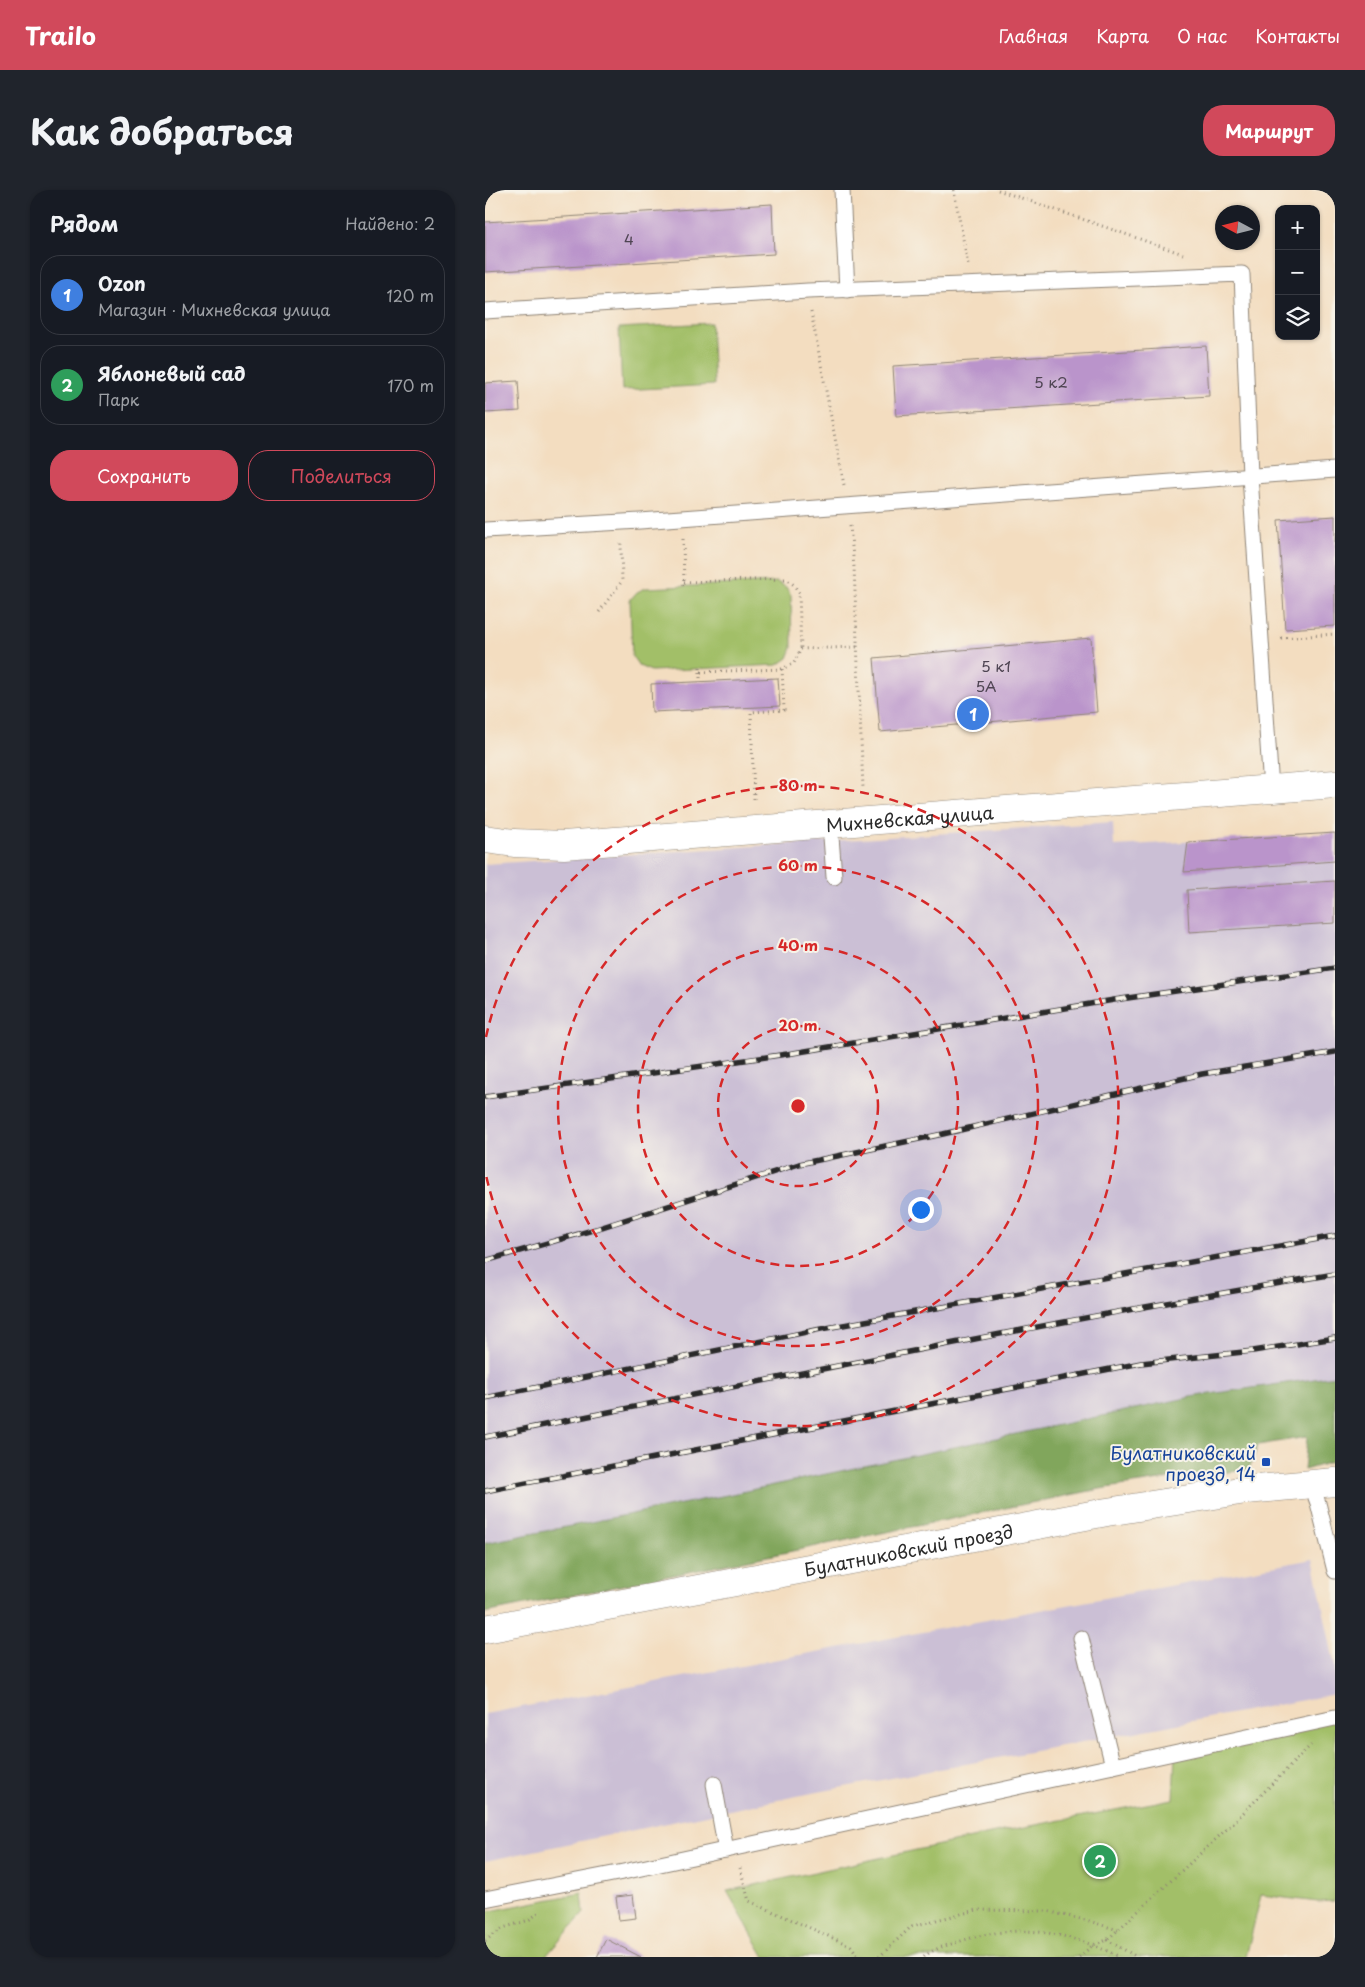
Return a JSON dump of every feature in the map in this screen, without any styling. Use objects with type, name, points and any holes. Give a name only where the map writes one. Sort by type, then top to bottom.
[{"type":"street","name":"Михневская улица","points":[[485,839],[514,843],[564,845],[830,822],[1335,784]]},
{"type":"street","name":"Булатниковский проезд","points":[[485,1630],[1107,1512],[1246,1490],[1323,1483]]},
{"type":"lane","points":[[842,190],[847,290]]},
{"type":"lane","points":[[485,312],[807,291],[1242,274],[1250,476],[1271,789]]},
{"type":"lane","points":[[485,530],[620,522],[1335,470]]},
{"type":"lane","points":[[830,822],[834,877]]},
{"type":"lane","points":[[1323,1483],[1318,1503],[1335,1571]]},
{"type":"lane","points":[[1081,1638],[1113,1766]]},
{"type":"lane","points":[[485,1899],[730,1849],[1335,1718]]},
{"type":"lane","points":[[714,1784],[730,1849]]},
{"type":"path","points":[[954,190],[971,285]]},
{"type":"path","points":[[998,190],[1186,255]]},
{"type":"path","points":[[807,291],[848,505],[854,567],[863,788]]},
{"type":"path","points":[[682,517],[684,584],[786,579],[799,593],[801,649],[794,662],[782,669],[700,670],[700,682]]},
{"type":"path","points":[[599,612],[622,581],[620,522]]},
{"type":"path","points":[[1260,639],[1335,634]]},
{"type":"path","points":[[801,649],[857,647]]},
{"type":"path","points":[[754,800],[751,712],[784,710],[781,685],[782,669]]},
{"type":"path","points":[[1079,1957],[1093,1945],[1107,1940],[1229,1826],[1314,1743]]},
{"type":"path","points":[[730,1849],[749,1901],[851,1946],[859,1957]]},
{"type":"path","points":[[485,1941],[503,1928],[529,1920],[541,1911],[548,1900],[547,1887]]},
{"type":"path","points":[[879,1957],[912,1926],[977,1910],[1047,1911],[1089,1920],[1117,1930]]},
{"type":"path","points":[[924,1957],[930,1951],[997,1931],[1036,1930],[1053,1932],[1093,1945],[1120,1957]]},
{"type":"path","points":[[1107,1940],[1137,1957]]},
{"type":"shaded area","points":[[1113,822],[1114,846],[1335,833],[1335,1376],[1196,1396],[727,1495],[485,1543],[485,864]]},
{"type":"shaded area","points":[[1313,1559],[1335,1667],[1335,1694],[797,1796],[485,1861],[485,1714]]},
{"type":"green space","points":[[711,323],[714,385],[622,390],[619,328]]},
{"type":"green space","points":[[777,582],[786,587],[791,595],[792,648],[788,658],[778,665],[651,671],[639,666],[632,656],[630,600],[637,592],[646,588]]},
{"type":"green space","points":[[1335,1376],[1335,1461],[1304,1470],[1307,1437],[1258,1445],[1249,1470],[1187,1476],[1100,1489],[485,1613],[485,1543],[727,1495],[1196,1396]]},
{"type":"green space","points":[[1335,1718],[1335,1901],[1318,1902],[1261,1895],[1246,1957],[765,1957],[727,1891],[1004,1831],[1173,1799],[1175,1753]]},
{"type":"green space","points":[[582,1893],[584,1913],[545,1957],[485,1957],[485,1912]]},
{"type":"building","points":[[772,204],[774,254],[485,272],[485,222]]},
{"type":"building","points":[[1206,346],[1209,396],[896,416],[893,366]]},
{"type":"building","points":[[518,381],[520,411],[485,413],[485,383]]},
{"type":"building","points":[[1335,516],[1335,626],[1285,629],[1278,520]]},
{"type":"building","points":[[1091,638],[1097,712],[880,732],[874,658]]},
{"type":"building","points":[[778,678],[780,706],[652,712],[651,684]]},
{"type":"building","points":[[1335,833],[1335,861],[1184,872],[1188,842]]},
{"type":"building","points":[[1335,881],[1335,923],[1189,932],[1187,890]]},
{"type":"building","points":[[633,1895],[636,1918],[619,1920],[616,1897]]},
{"type":"building","points":[[606,1939],[641,1957],[597,1957]]},
{"type":"railway","points":[[485,1097],[787,1054],[1114,1000],[1335,968]]},
{"type":"railway","points":[[485,1261],[596,1229],[799,1164],[943,1134],[1202,1074],[1335,1052]]},
{"type":"railway","points":[[485,1398],[821,1329],[1335,1236]]},
{"type":"railway","points":[[485,1437],[1015,1331],[1335,1274]]},
{"type":"railway","points":[[485,1491],[1141,1363],[1253,1351],[1335,1338]]},
{"type":"place","name":"Ozon","points":[[973,714]]},
{"type":"place","name":"Булатниковский проезд, 14","points":[[1266,1462]]},
{"type":"place","name":"Яблоневый сад","points":[[1100,1861]]}]
